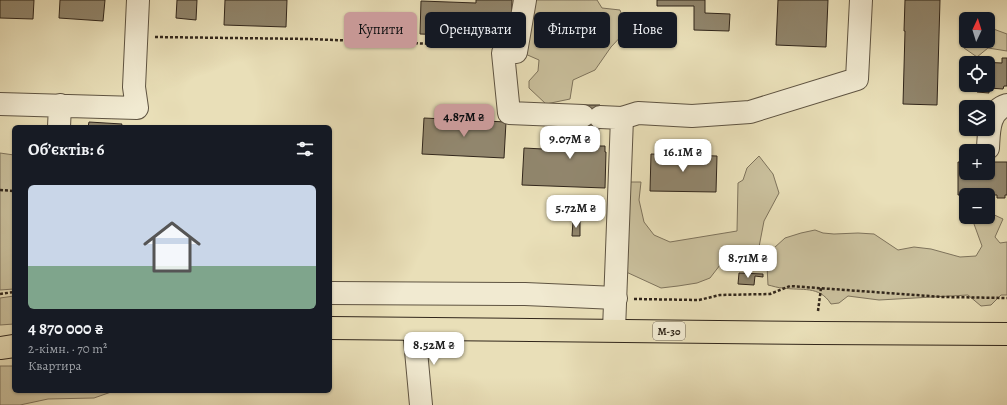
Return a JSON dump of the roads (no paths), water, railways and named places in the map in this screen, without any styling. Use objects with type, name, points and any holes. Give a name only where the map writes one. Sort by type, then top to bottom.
[{"type":"highway","name":"М-30","points":[[332,328],[1007,334]]},
{"type":"highway","points":[[0,348],[12,346]]},
{"type":"street","points":[[0,104],[137,108],[134,87],[138,0]]},
{"type":"street","points":[[524,0],[516,52],[503,53],[509,114],[622,118],[638,113],[692,116],[750,112],[857,79],[862,0]]},
{"type":"street","points":[[59,125],[60,105]]},
{"type":"street","points":[[988,144],[989,126],[994,115],[1007,105]]},
{"type":"street","points":[[614,330],[622,118]]},
{"type":"street","points":[[332,293],[525,294],[616,298]]},
{"type":"street","points":[[414,328],[421,405]]}]
